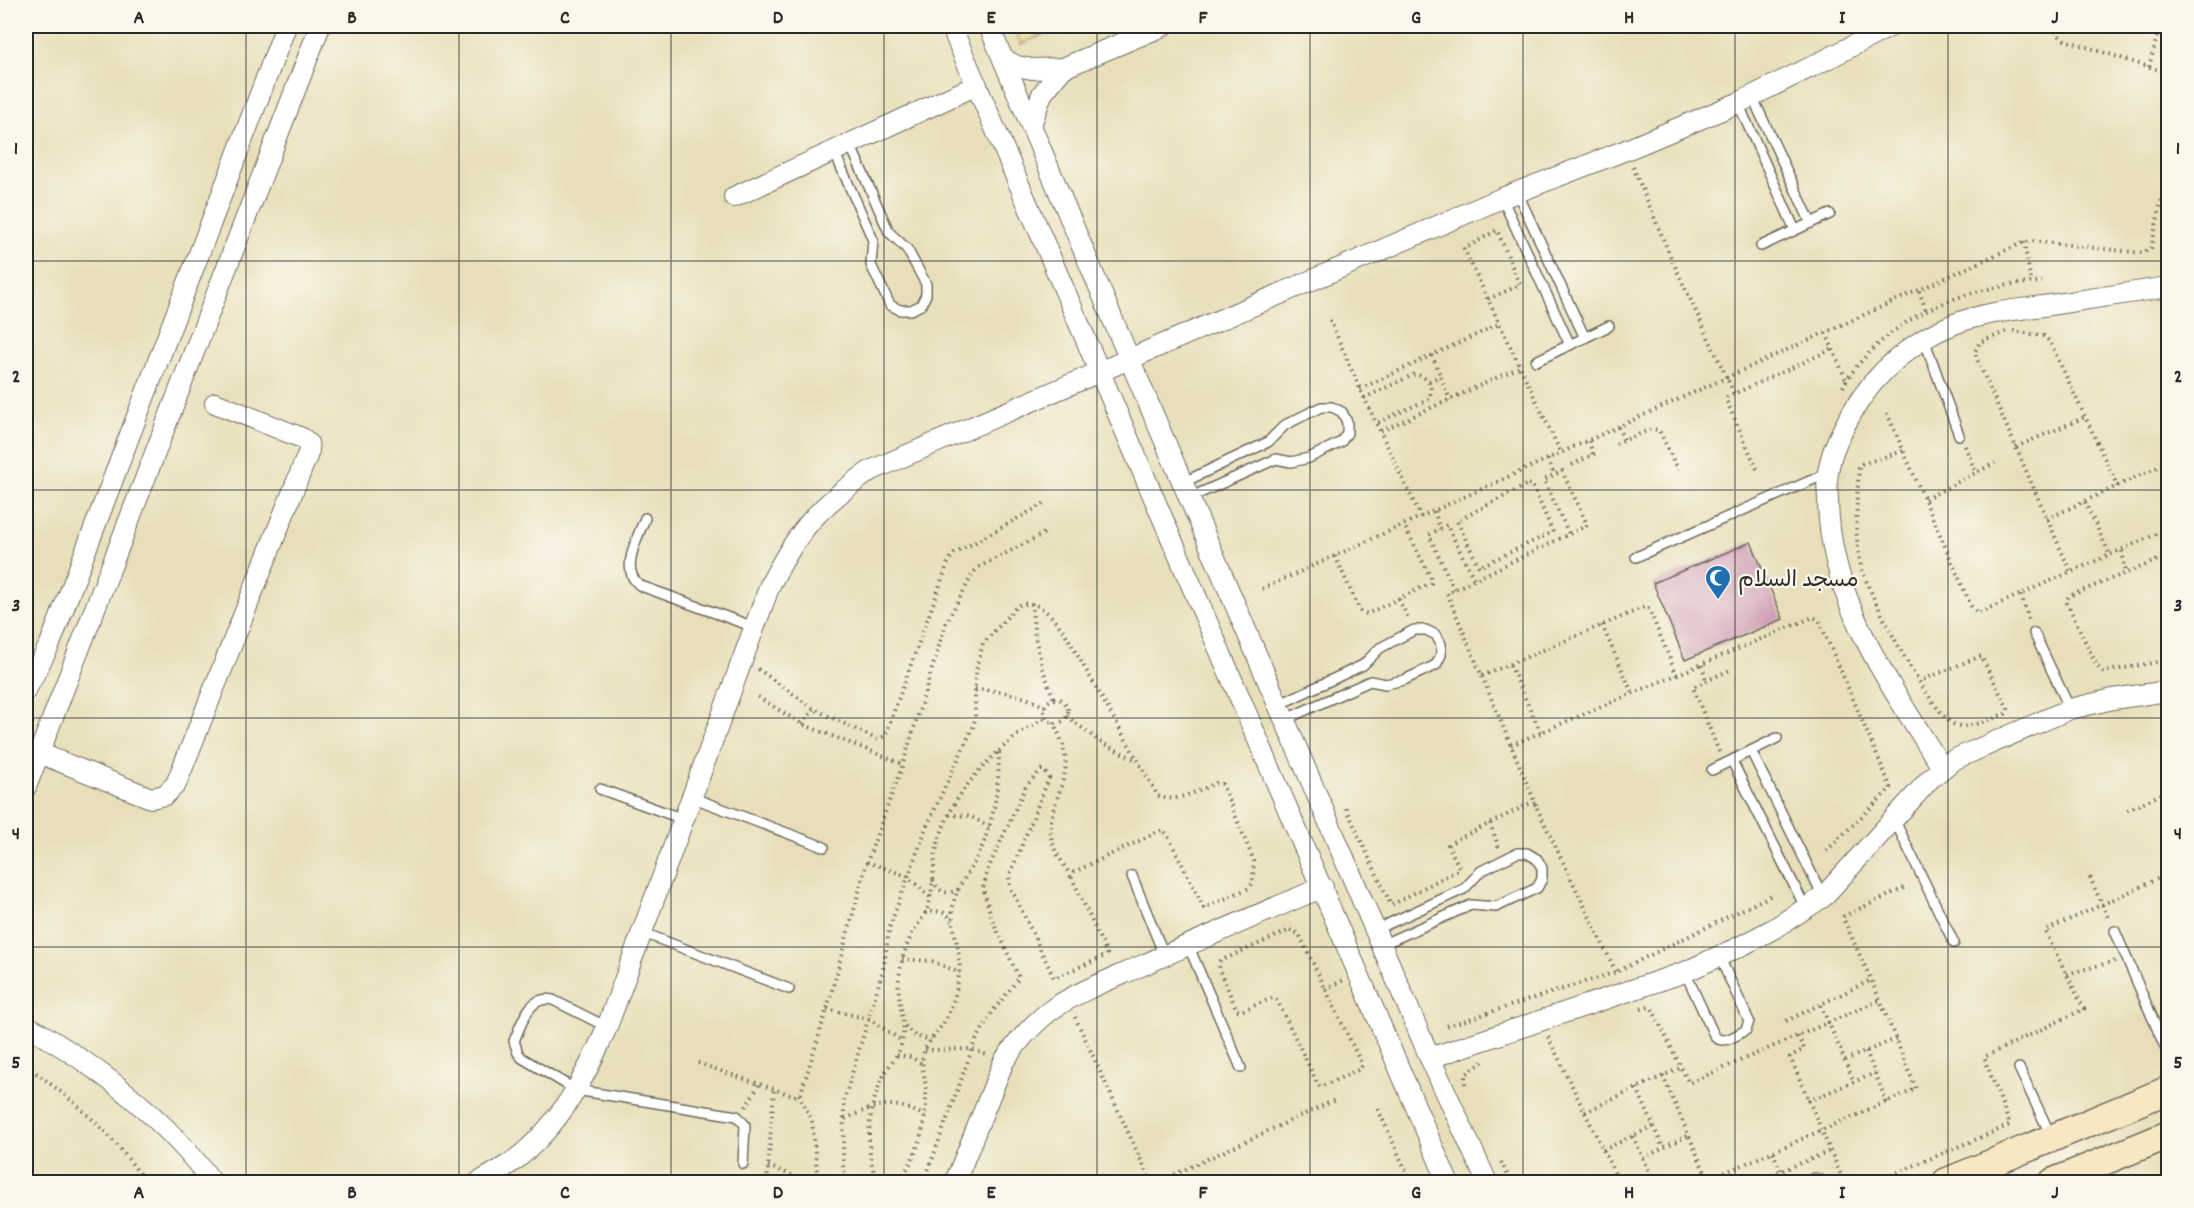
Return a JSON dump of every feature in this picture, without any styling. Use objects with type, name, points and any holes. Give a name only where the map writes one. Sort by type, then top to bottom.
[{"type":"street","points":[[26,788],[320,26]]},
{"type":"street","points":[[951,26],[1448,1182]]},
{"type":"street","points":[[988,26],[1378,938],[1487,1182]]},
{"type":"street","points":[[1003,59],[1017,66],[1032,69],[1063,68],[1163,26]]},
{"type":"street","points":[[479,1182],[515,1160],[548,1129],[576,1090],[593,1060],[770,585],[788,551],[811,520],[838,493],[870,471],[1098,371],[1509,195],[1626,150],[1745,100],[1891,26]]},
{"type":"street","points":[[26,690],[50,644],[283,34],[309,50]]},
{"type":"street","points":[[1031,125],[1042,94],[1063,68]]},
{"type":"street","points":[[734,197],[977,85]]},
{"type":"street","points":[[1942,768],[1852,615],[1837,569],[1830,531],[1828,473],[1841,433],[1862,396],[1890,364],[1924,339],[1953,324],[1983,315],[2169,287]]},
{"type":"street","points":[[39,753],[151,798],[165,795],[176,784],[309,451],[308,443],[303,438],[215,403]]},
{"type":"street","points":[[1430,1058],[1685,972],[1719,956],[1775,927],[1823,897],[1942,768],[1966,753],[2070,709],[2114,699],[2169,691]]},
{"type":"street","points":[[955,1182],[1004,1061],[1032,1026],[1068,1000],[1164,955],[1323,887]]},
{"type":"street","points":[[26,1025],[60,1044],[113,1083],[162,1126],[212,1182]]},
{"type":"street","points":[[1946,1182],[2169,1090]]},
{"type":"street","points":[[2053,1182],[2169,1136]]},
{"type":"lane","points":[[1745,100],[1811,223]]},
{"type":"lane","points":[[1745,100],[1795,230]]},
{"type":"lane","points":[[842,147],[889,232],[907,249],[926,284],[926,295],[921,304],[911,310],[900,310],[890,305],[874,273],[871,256],[873,240],[842,147]]},
{"type":"lane","points":[[1509,195],[1585,338]]},
{"type":"lane","points":[[1509,195],[1570,345]]},
{"type":"lane","points":[[1761,246],[1830,214]]},
{"type":"lane","points":[[1536,361],[1609,326]]},
{"type":"lane","points":[[1924,339],[1959,435]]},
{"type":"lane","points":[[1321,407],[1332,407],[1342,412],[1347,422],[1347,433],[1341,442],[1310,458],[1291,462],[1275,459],[1186,490],[1268,442],[1285,425],[1321,407]]},
{"type":"lane","points":[[1636,557],[1828,473]]},
{"type":"lane","points":[[645,518],[629,564],[629,570],[635,582],[754,627]]},
{"type":"lane","points":[[1414,630],[1426,630],[1436,635],[1442,644],[1441,655],[1436,665],[1395,684],[1370,681],[1281,712],[1363,665],[1380,648],[1414,630]]},
{"type":"lane","points":[[2034,633],[2070,709]]},
{"type":"lane","points":[[1712,770],[1777,738]]},
{"type":"lane","points":[[1752,751],[1823,897]]},
{"type":"lane","points":[[1728,762],[1806,909]]},
{"type":"lane","points":[[600,789],[683,819]]},
{"type":"lane","points":[[691,797],[824,847]]},
{"type":"lane","points":[[1894,819],[1954,943]]},
{"type":"lane","points":[[1516,853],[1527,853],[1537,858],[1542,868],[1542,879],[1537,888],[1496,907],[1471,905],[1378,938],[1464,889],[1481,872],[1516,853]]},
{"type":"lane","points":[[1132,876],[1164,955]]},
{"type":"lane","points":[[2115,931],[2169,1054]]},
{"type":"lane","points":[[641,933],[789,989]]},
{"type":"lane","points":[[1188,945],[1240,1068]]},
{"type":"lane","points":[[1685,972],[1715,1037],[1726,1041],[1746,1030],[1749,1021],[1719,956]]},
{"type":"lane","points":[[607,1027],[545,998],[537,1000],[531,1006],[514,1041],[522,1058],[576,1090],[740,1118],[745,1125],[743,1164]]},
{"type":"lane","points":[[2019,1068],[2052,1138]]},
{"type":"lane","points":[[1805,1182],[1815,1178],[1825,1182]]},
{"type":"path","points":[[2052,26],[2065,40],[2169,73]]},
{"type":"path","points":[[2149,67],[2160,26]]},
{"type":"path","points":[[1626,150],[1672,260],[1734,393]]},
{"type":"path","points":[[1262,589],[2024,242],[2143,253],[2148,251],[2151,248],[2169,171]]},
{"type":"path","points":[[1488,299],[1520,285],[1497,230],[1464,249],[1561,453]]},
{"type":"path","points":[[2024,242],[2031,282]]},
{"type":"path","points":[[1919,291],[1926,310]]},
{"type":"path","points":[[1330,320],[1420,517]]},
{"type":"path","points":[[1360,389],[1499,324]]},
{"type":"path","points":[[2071,573],[1977,359],[1976,351],[1980,342],[2017,331],[2046,337],[2118,487]]},
{"type":"path","points":[[1826,333],[1846,381]]},
{"type":"path","points":[[1757,469],[1726,400],[1727,397],[1833,349]]},
{"type":"path","points":[[1432,356],[1450,400]]},
{"type":"path","points":[[1382,431],[1520,367]]},
{"type":"path","points":[[1364,398],[1415,374],[1429,381],[1431,393],[1429,399],[1377,423]]},
{"type":"path","points":[[1429,381],[1440,376]]},
{"type":"path","points":[[1887,413],[1974,611],[1982,612],[2169,529]]},
{"type":"path","points":[[2016,447],[2085,417]]},
{"type":"path","points":[[1618,427],[1624,440]]},
{"type":"path","points":[[1616,444],[1651,429],[1659,430],[1678,470]]},
{"type":"path","points":[[1959,435],[1977,473]]},
{"type":"path","points":[[1589,441],[1593,455]]},
{"type":"path","points":[[1904,451],[1862,464],[1859,468],[1856,537],[1862,570],[1877,607],[1920,681],[1948,722],[1965,727],[2005,714],[2008,709],[2007,703],[1981,656],[1920,681]]},
{"type":"path","points":[[1572,465],[1598,452]]},
{"type":"path","points":[[1548,459],[1554,475]]},
{"type":"path","points":[[2048,519],[2169,462]]},
{"type":"path","points":[[1925,499],[1995,463]]},
{"type":"path","points":[[1569,534],[1545,482],[1545,479],[1563,472],[1587,524],[1569,534],[1454,589],[1448,594],[1536,805],[1616,972]]},
{"type":"path","points":[[1531,484],[1553,532],[1517,550],[1479,567],[1457,521],[1531,484]]},
{"type":"path","points":[[2085,502],[2110,555]]},
{"type":"path","points":[[743,658],[814,709],[874,738],[885,736],[949,560],[954,554],[1045,503]]},
{"type":"path","points":[[1435,511],[1439,529]]},
{"type":"path","points":[[1335,556],[1363,614],[1367,614],[1431,583],[1431,578],[1404,525]]},
{"type":"path","points":[[1454,589],[1429,536],[1439,529],[1449,526],[1474,579]]},
{"type":"path","points":[[818,1182],[812,1121],[799,1095],[827,1009],[867,862],[903,764],[946,623],[974,572],[985,563],[1047,532]]},
{"type":"path","points":[[1517,550],[1521,557]]},
{"type":"path","points":[[2122,550],[2126,573]]},
{"type":"path","points":[[2169,556],[2066,598],[2097,666],[2103,672],[2169,660]]},
{"type":"path","points":[[2021,595],[2034,633]]},
{"type":"path","points":[[1399,599],[1414,630]]},
{"type":"path","points":[[852,1182],[843,1170],[844,1101],[883,969],[890,926],[926,828],[974,727],[977,666],[983,644],[1017,606],[1023,603],[1032,603],[1053,617],[1066,635],[1158,796],[1166,800],[1174,799],[1217,783],[1221,784],[1254,861],[1252,885],[1204,908],[1167,834],[1162,830],[1074,872],[1072,878]]},
{"type":"path","points":[[1032,603],[1037,652],[1054,699]]},
{"type":"path","points":[[1482,676],[1647,607],[1677,676]]},
{"type":"path","points":[[1511,746],[1813,617],[1819,620],[1892,789],[1824,853]]},
{"type":"path","points":[[1602,625],[1633,695]]},
{"type":"path","points":[[1509,665],[1541,733]]},
{"type":"path","points":[[1702,665],[1706,680]]},
{"type":"path","points":[[1728,762],[1693,690],[1695,685],[1732,669]]},
{"type":"path","points":[[975,689],[1014,693],[1030,698],[1045,707]]},
{"type":"path","points":[[758,697],[802,724],[903,764]]},
{"type":"path","points":[[1045,707],[1054,699]]},
{"type":"path","points":[[1053,723],[1059,723],[1067,716],[1067,706],[1064,702],[1054,699]]},
{"type":"path","points":[[924,1182],[971,1049],[993,1011],[1019,978],[992,919],[983,889],[988,869],[1026,786],[1041,770],[1044,770],[1049,778],[1009,877],[1010,886],[1054,978],[1107,954],[1072,878],[1053,845],[1052,808],[1065,774],[1066,756],[1062,738],[1053,723],[1046,717],[1045,707]]},
{"type":"path","points":[[802,724],[814,709]]},
{"type":"path","points":[[1067,716],[1100,742],[1137,760]]},
{"type":"path","points":[[877,1182],[869,1150],[872,1106],[886,1071],[897,1055],[902,1041],[903,1024],[899,1003],[899,981],[902,959],[925,913],[930,897],[938,847],[948,815],[973,776],[1016,736],[1046,717]]},
{"type":"path","points":[[897,1182],[912,1158],[925,1116],[926,1090],[923,1064],[925,1050],[945,1020],[955,997],[960,973],[960,956],[954,924],[954,905],[989,827],[998,785],[999,751]]},
{"type":"path","points":[[2127,810],[2169,791]]},
{"type":"path","points":[[1341,798],[1391,904],[1458,870],[1459,867],[1449,844],[1531,803],[1536,805]]},
{"type":"path","points":[[948,815],[970,816],[989,827]]},
{"type":"path","points":[[1490,823],[1503,860]]},
{"type":"path","points":[[867,862],[907,876],[930,897]]},
{"type":"path","points":[[1875,1182],[2010,1125],[1983,1058],[2084,1009],[2045,931],[2169,874]]},
{"type":"path","points":[[2090,877],[2103,904]]},
{"type":"path","points":[[933,880],[937,888],[944,893],[953,893],[960,888]]},
{"type":"path","points":[[1663,1076],[1709,1181],[1916,1089],[1843,917],[1904,888]]},
{"type":"path","points":[[1447,1026],[1616,972],[1772,895]]},
{"type":"path","points":[[925,913],[934,910],[942,912],[950,916],[954,924]]},
{"type":"path","points":[[1290,930],[1296,931],[1361,1068],[1324,1086],[1319,1086],[1277,1000],[1272,998],[1241,1011],[1236,1010],[1219,969],[1220,961],[1290,930]]},
{"type":"path","points":[[2067,974],[2126,958]]},
{"type":"path","points":[[902,959],[932,961],[960,973]]},
{"type":"path","points":[[1786,1021],[1871,980]]},
{"type":"path","points":[[1068,1000],[1151,1182]]},
{"type":"path","points":[[1638,1010],[1649,1007],[1652,1009],[1689,1083],[1880,1000]]},
{"type":"path","points":[[1821,1005],[1854,1082]]},
{"type":"path","points":[[827,1009],[868,1019],[902,1041]]},
{"type":"path","points":[[903,1024],[915,1036],[932,1041]]},
{"type":"path","points":[[1539,1040],[1548,1036],[1619,1182]]},
{"type":"path","points":[[1798,1036],[1804,1049],[1790,1057],[1844,1182]]},
{"type":"path","points":[[1845,1060],[1896,1039]]},
{"type":"path","points":[[925,1050],[971,1049]]},
{"type":"path","points":[[1866,1051],[1887,1103]]},
{"type":"path","points":[[897,1055],[911,1057],[923,1064]]},
{"type":"path","points":[[1466,1090],[1465,1075],[1480,1063],[1490,1059]]},
{"type":"path","points":[[698,1063],[794,1096],[799,1095]]},
{"type":"path","points":[[26,1066],[100,1125],[145,1182]]},
{"type":"path","points":[[1585,1112],[1680,1068]]},
{"type":"path","points":[[1808,1101],[1875,1073]]},
{"type":"path","points":[[740,1118],[759,1084]]},
{"type":"path","points":[[1637,1088],[1664,1148]]},
{"type":"path","points":[[766,1182],[774,1089]]},
{"type":"path","points":[[1158,1182],[1335,1100]]},
{"type":"path","points":[[845,1119],[872,1106],[900,1105],[925,1116]]},
{"type":"path","points":[[1378,1109],[1411,1182]]},
{"type":"path","points":[[1603,1150],[1654,1126]]},
{"type":"path","points":[[1643,1158],[1689,1135]]},
{"type":"path","points":[[1633,1136],[1654,1182]]},
{"type":"path","points":[[1755,1182],[1830,1151]]},
{"type":"path","points":[[1496,1152],[1511,1182]]},
{"type":"path","points":[[1773,1152],[1785,1182]]},
{"type":"path","points":[[768,1166],[809,1182]]},
{"type":"sand","points":[[1013,26],[1064,26],[1021,44]]},
{"type":"building","name":"مسجد السلام","points":[[1751,542],[1783,619],[1685,660],[1653,583]]},
{"type":"place","name":"مسجد السلام","points":[[1718,601]]}]
